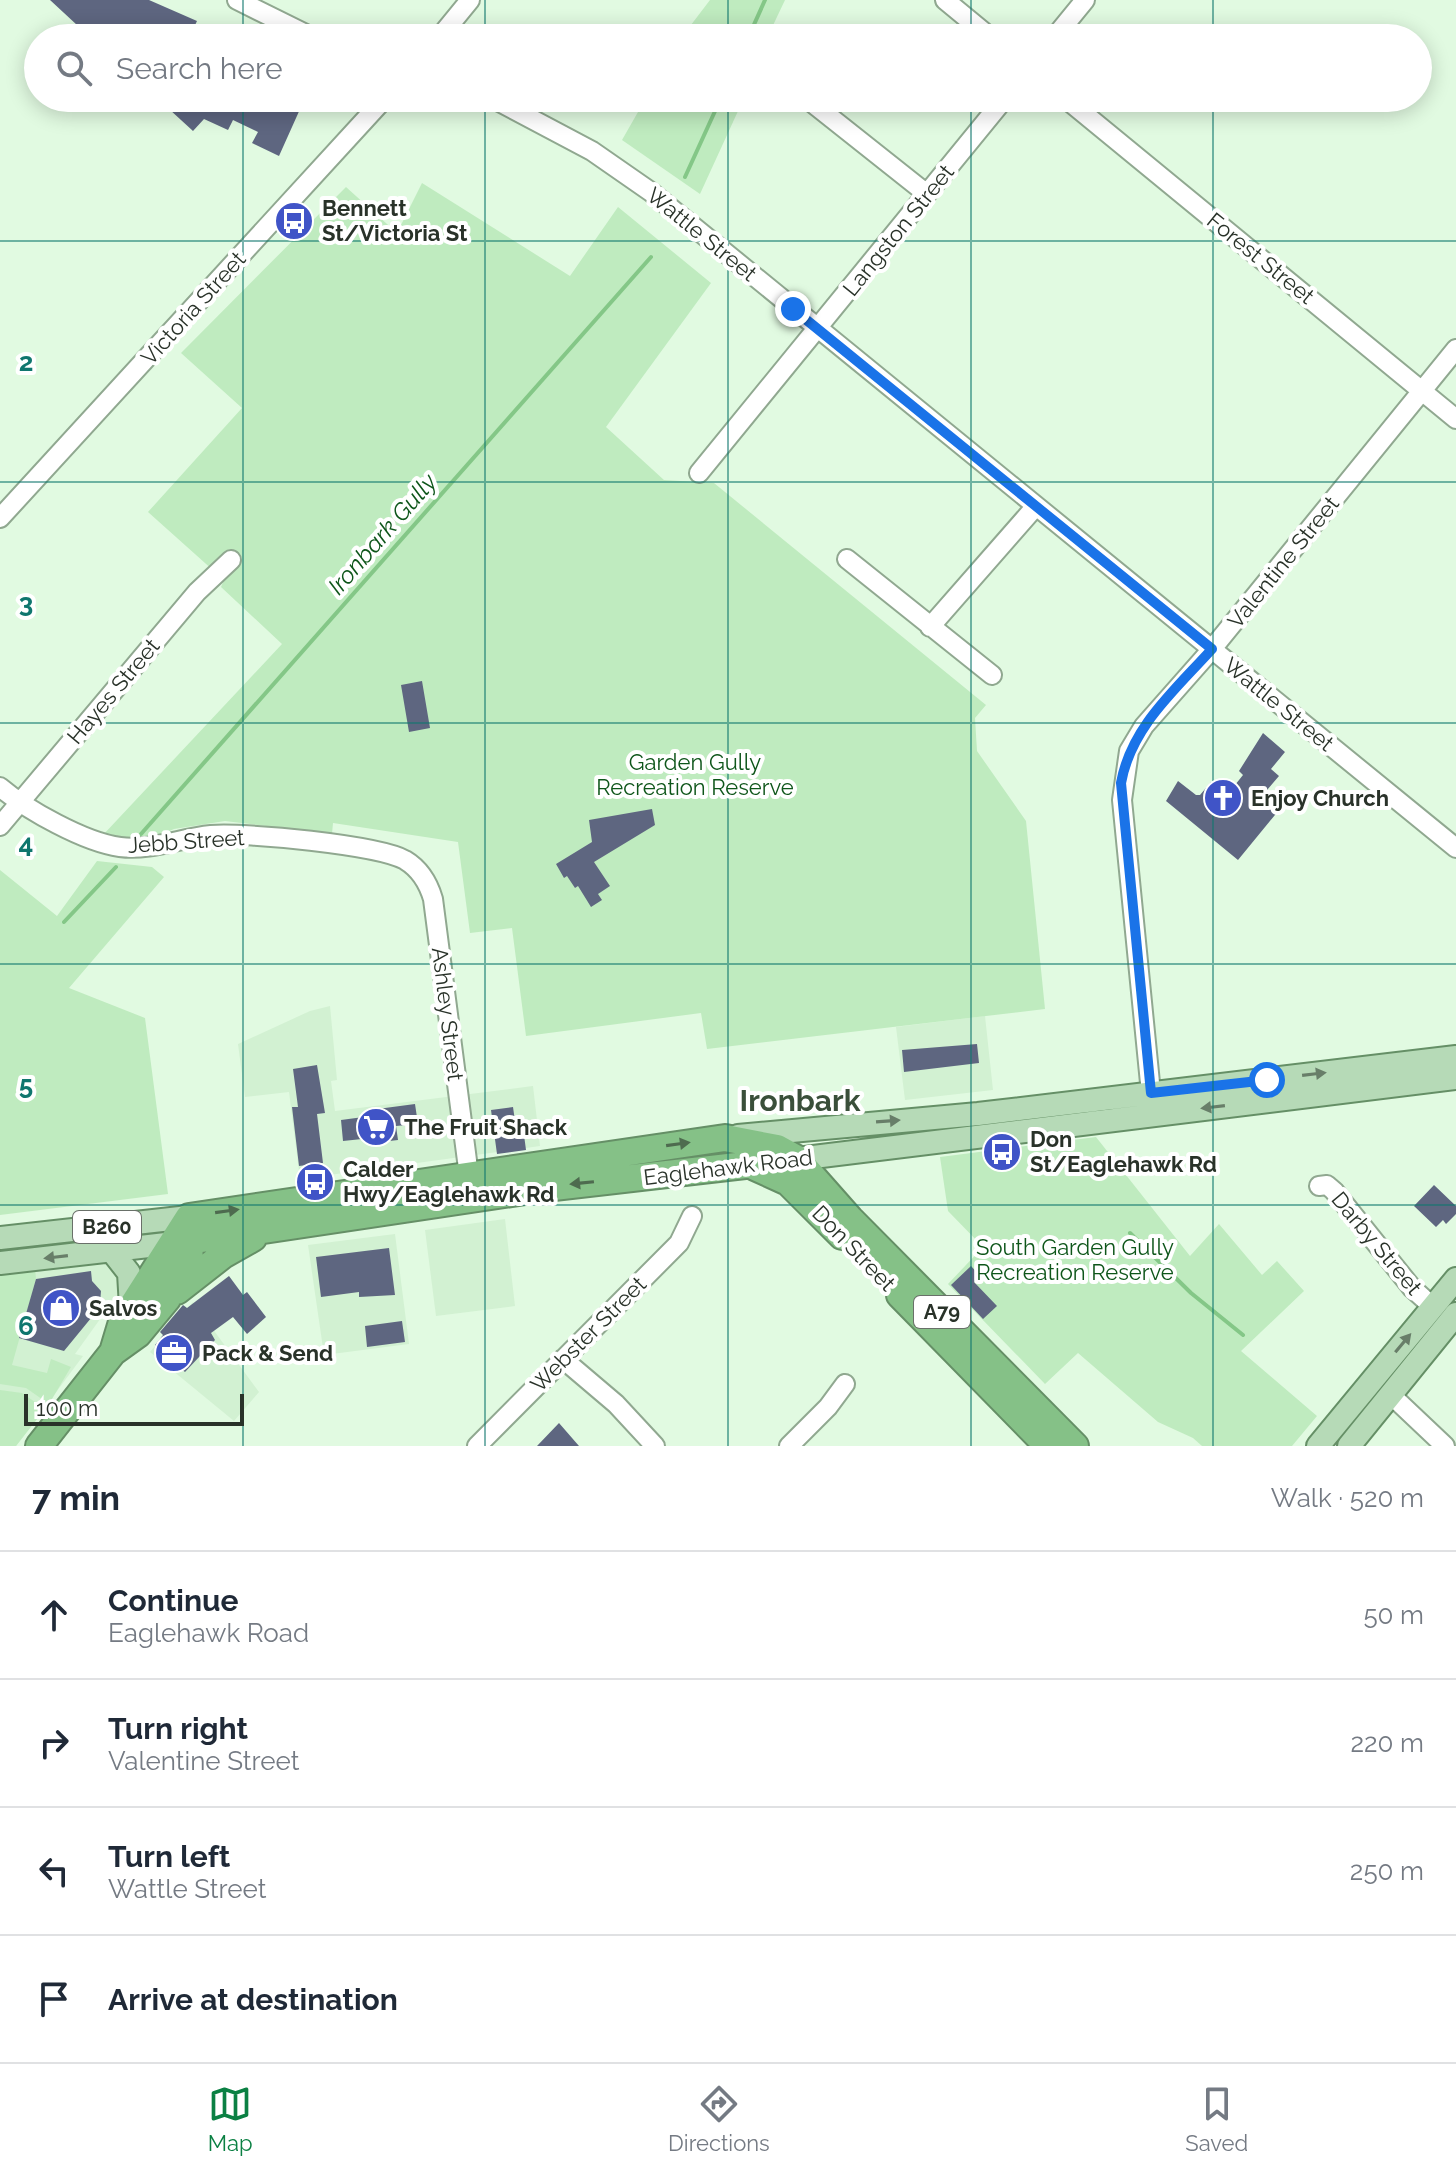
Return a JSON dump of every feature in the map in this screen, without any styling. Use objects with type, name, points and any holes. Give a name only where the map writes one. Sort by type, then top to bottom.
[{"type":"highway","name":"Eaglehawk Road","points":[[187,1229],[282,1226],[725,1138]]},
{"type":"highway","name":"Don Street","points":[[725,1138],[777,1148],[797,1159],[850,1219],[1075,1446]]},
{"type":"highway","name":"Eaglehawk Road","points":[[187,1229],[470,1187],[752,1166],[797,1159]]},
{"type":"highway","name":"Don Street","points":[[752,1166],[780,1176],[797,1189],[1048,1446]]},
{"type":"highway","points":[[167,1299],[235,1247],[282,1226]]},
{"type":"highway","points":[[39,1446],[113,1352],[138,1334],[167,1299],[183,1274],[187,1229]]},
{"type":"highway","points":[[113,1352],[117,1332],[131,1307],[187,1229]]},
{"type":"main road","name":"Eaglehawk Road","points":[[797,1159],[1456,1057]]},
{"type":"main road","name":"Eaglehawk Road","points":[[725,1138],[845,1124],[1456,1078]]},
{"type":"main road","points":[[845,1124],[848,1136],[863,1150]]},
{"type":"main road","name":"Eaglehawk Road","points":[[0,1238],[187,1229]]},
{"type":"main road","name":"Eaglehawk Road","points":[[0,1263],[111,1250],[187,1229]]},
{"type":"main road","points":[[111,1250],[131,1278],[131,1307]]},
{"type":"main road","points":[[1318,1446],[1456,1279]]},
{"type":"main road","points":[[1349,1446],[1456,1314]]},
{"type":"main road","points":[[1373,1379],[1390,1394]]},
{"type":"street","points":[[237,0],[286,24]]},
{"type":"street","points":[[450,24],[470,0]]},
{"type":"street","points":[[945,0],[974,24]]},
{"type":"street","points":[[1065,24],[1085,0]]},
{"type":"street","name":"Victoria Street","points":[[0,518],[372,112]]},
{"type":"street","name":"Wattle Street","points":[[517,112],[619,168],[1456,848]]},
{"type":"street","points":[[824,112],[927,194]]},
{"type":"street","name":"Langston Street","points":[[699,473],[994,112]]},
{"type":"street","name":"Forest Street","points":[[1082,112],[1456,419]]},
{"type":"street","name":"Valentine Street","points":[[1152,1103],[1121,783],[1127,756],[1139,733],[1212,649],[1456,349]]},
{"type":"street","points":[[930,627],[1036,506]]},
{"type":"street","points":[[847,559],[992,675]]},
{"type":"street","name":"Hayes Street","points":[[0,826],[197,592],[231,560]]},
{"type":"street","name":"Jebb Street","points":[[0,787],[74,831],[115,846],[142,848],[215,835],[266,837],[398,857],[425,879]]},
{"type":"street","name":"Ashley Street","points":[[425,879],[435,913],[470,1187]]},
{"type":"street","name":"Darby Street","points":[[1319,1186],[1327,1185],[1334,1191],[1412,1288],[1433,1307]]},
{"type":"street","name":"Webster Street","points":[[477,1446],[679,1243],[692,1216]]},
{"type":"street","points":[[563,1359],[616,1404],[655,1446]]},
{"type":"street","points":[[789,1446],[828,1407],[845,1384]]},
{"type":"street","points":[[1390,1394],[1445,1446]]},
{"type":"shaded area","points":[[330,1006],[337,1080],[331,1081],[335,1111],[533,1086],[540,1146],[300,1179],[289,1092],[245,1097],[238,1044],[310,1011]]},
{"type":"shaded area","points":[[985,1016],[993,1090],[905,1100],[896,1027]]},
{"type":"shaded area","points":[[505,1219],[515,1306],[436,1316],[425,1230]]},
{"type":"shaded area","points":[[395,1234],[409,1344],[324,1355],[308,1245]]},
{"type":"shaded area","points":[[108,1259],[124,1275],[119,1313],[103,1315],[75,1354],[83,1356],[16,1446],[0,1446],[0,1272]]},
{"type":"shaded area","points":[[193,1302],[259,1392],[234,1421],[150,1352]]},
{"type":"green space","points":[[710,0],[785,0],[774,24],[692,24]]},
{"type":"green space","points":[[638,112],[738,112],[700,194],[622,140]]},
{"type":"green space","name":"Garden Gully Recreation Reserve","points":[[422,183],[570,276],[618,207],[711,283],[606,427],[664,480],[714,483],[986,705],[975,718],[977,751],[1026,821],[1045,1009],[707,1049],[701,1013],[526,1036],[512,928],[470,933],[458,842],[333,823],[332,834],[225,821],[174,829],[150,840],[103,835],[282,644],[221,587],[224,580],[148,512],[242,408],[181,353],[346,187],[397,233]]},
{"type":"green space","points":[[97,861],[152,867],[164,877],[69,988],[145,1018],[168,1194],[0,1215],[0,870],[57,916]]},
{"type":"green space","name":"South Garden Gully Recreation Reserve","points":[[1096,1137],[1190,1256],[1219,1224],[1262,1275],[1277,1261],[1304,1291],[1241,1351],[1317,1416],[1292,1446],[1202,1446],[1193,1438],[1158,1422],[1078,1353],[1045,1384],[948,1284],[983,1247],[948,1211],[940,1157]]},
{"type":"green space","points":[[35,1268],[36,1279],[12,1365],[47,1373],[51,1359],[71,1367],[49,1404],[26,1388],[0,1384],[0,1272]]},
{"type":"green space","points":[[0,1390],[22,1393],[45,1409],[16,1446],[0,1446]]},
{"type":"building","points":[[50,0],[149,0],[197,21],[196,24],[76,24]]},
{"type":"building","points":[[172,112],[299,112],[279,156],[252,143],[258,132],[233,120],[228,130],[204,119],[193,131]]},
{"type":"building","points":[[422,681],[430,728],[409,732],[401,685]]},
{"type":"building","name":"Enjoy Church","points":[[1263,733],[1285,752],[1271,769],[1279,776],[1267,790],[1284,804],[1238,860],[1166,801],[1178,781],[1196,795],[1200,795],[1211,782],[1227,795],[1243,775],[1239,771]]},
{"type":"building","points":[[652,809],[655,825],[594,862],[610,886],[598,894],[602,900],[591,907],[578,886],[575,888],[567,876],[564,878],[556,864],[592,842],[589,820]]},
{"type":"building","points":[[977,1044],[979,1063],[904,1072],[902,1050]]},
{"type":"building","points":[[317,1065],[325,1113],[317,1114],[323,1163],[299,1166],[292,1107],[298,1107],[293,1069]]},
{"type":"building","points":[[415,1104],[418,1124],[396,1126],[398,1140],[381,1142],[381,1137],[343,1141],[341,1120],[371,1116],[370,1110]]},
{"type":"building","points":[[513,1107],[515,1121],[522,1120],[526,1150],[497,1154],[491,1110]]},
{"type":"building","points":[[1434,1185],[1456,1206],[1456,1214],[1446,1224],[1443,1220],[1436,1227],[1414,1206]]},
{"type":"building","points":[[389,1248],[395,1295],[359,1297],[359,1292],[321,1297],[316,1257]]},
{"type":"building","points":[[971,1266],[980,1276],[974,1282],[997,1306],[983,1319],[951,1285]]},
{"type":"building","name":"Salvos","points":[[91,1271],[92,1281],[101,1291],[100,1303],[95,1304],[96,1312],[64,1351],[19,1338],[36,1279]]},
{"type":"building","points":[[229,1276],[243,1295],[247,1292],[266,1317],[247,1334],[233,1317],[211,1333],[215,1340],[185,1372],[155,1345],[163,1335],[160,1332],[183,1305],[187,1308]]},
{"type":"building","points":[[402,1321],[405,1342],[367,1347],[365,1326]]},
{"type":"building","points":[[559,1423],[579,1446],[537,1446]]},
{"type":"waterway","name":"Ironbark Gully","points":[[754,24],[765,0]]},
{"type":"waterway","name":"Ironbark Gully","points":[[685,177],[715,112]]},
{"type":"waterway","name":"Ironbark Gully","points":[[141,834],[651,257]]},
{"type":"waterway","name":"Ironbark Gully","points":[[64,922],[116,867]]},
{"type":"waterway","points":[[1130,1233],[1191,1293],[1243,1335]]},
{"type":"place","name":"Bennett St/Victoria St","points":[[294,221]]},
{"type":"place","name":"Enjoy Church","points":[[1223,798]]},
{"type":"place","name":"The Fruit Shack","points":[[376,1127]]},
{"type":"place","name":"Don St/Eaglehawk Rd","points":[[1002,1152]]},
{"type":"place","name":"Calder Hwy/Eaglehawk Rd","points":[[315,1182]]},
{"type":"place","name":"Salvos","points":[[61,1308]]},
{"type":"place","name":"Pack & Send","points":[[174,1353]]},
{"type":"district","name":"Ironbark","points":[[800,1100]]},
{"type":"route","points":[[793,309],[1212,649],[1139,733],[1127,756],[1121,783],[1151,1093],[1267,1080]]}]
